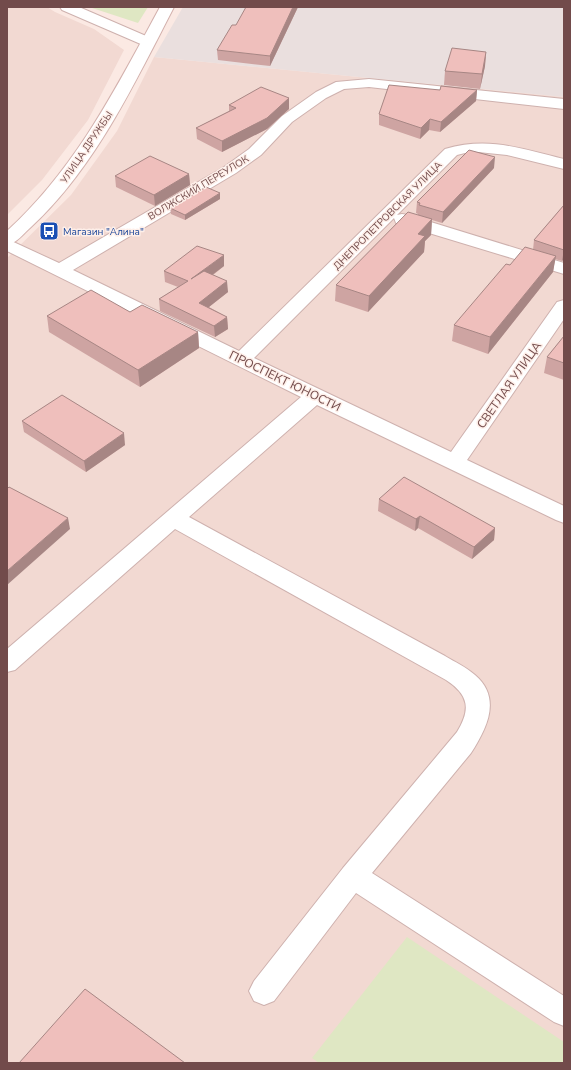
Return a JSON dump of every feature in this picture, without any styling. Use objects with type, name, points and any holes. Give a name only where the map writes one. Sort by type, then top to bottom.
[{"type":"street","points":[[67,7],[148,42]]},
{"type":"street","name":"УЛИЦА ДРУЖБЫ","points":[[7,240],[38,211],[60,186],[87,150],[112,110],[167,7]]},
{"type":"street","name":"ВОЛЖСКИЙ ПЕРЕУЛОК","points":[[60,270],[230,170],[255,152],[287,119],[321,95],[341,85],[369,83],[564,104]]},
{"type":"street","name":"ДНЕПРОПЕТРОВСКАЯ УЛИЦА","points":[[242,360],[451,152],[471,146],[492,148],[564,164]]},
{"type":"street","points":[[388,214],[564,269]]},
{"type":"street","name":"ПРОСПЕКТ ЮНОСТИ","points":[[7,244],[315,396],[564,515]]},
{"type":"street","name":"СВЕТЛАЯ УЛИЦА","points":[[454,463],[564,306]]},
{"type":"street","points":[[7,663],[315,396]]},
{"type":"street","points":[[174,519],[437,664],[471,686],[475,692],[478,704],[476,724],[462,746],[353,876],[264,991]]},
{"type":"street","points":[[353,876],[564,1012]]},
{"type":"shaded area","points":[[7,7],[47,7],[94,29],[124,50],[88,120],[42,180],[7,215]]},
{"type":"shaded area","points":[[183,7],[564,7],[564,97],[154,57]]},
{"type":"shaded area","points":[[154,57],[564,97],[564,1063],[7,1063],[7,258],[71,195],[117,131]]},
{"type":"green space","points":[[89,7],[148,7],[138,23]]},
{"type":"green space","points":[[407,937],[564,1042],[564,1063],[319,1063],[312,1058]]},
{"type":"building","points":[[246,7],[293,7],[270,56],[217,50],[232,25],[236,25]]},
{"type":"building","points":[[452,48],[486,52],[482,74],[445,71]]},
{"type":"building","points":[[389,85],[440,90],[441,86],[477,90],[441,122],[430,119],[421,128],[379,114]]},
{"type":"building","points":[[261,87],[289,98],[267,118],[222,141],[196,128],[236,108],[229,105]]},
{"type":"building","points":[[469,150],[495,157],[443,212],[419,205],[420,203],[417,202]]},
{"type":"building","points":[[150,156],[189,174],[154,195],[115,176]]},
{"type":"building","points":[[206,187],[220,193],[185,215],[170,208]]},
{"type":"building","points":[[564,205],[564,250],[534,240]]},
{"type":"building","points":[[408,212],[432,219],[418,234],[425,236],[369,296],[336,285]]},
{"type":"building","points":[[197,246],[224,255],[191,279],[204,271],[227,281],[199,303],[227,317],[214,326],[159,299],[188,281],[164,271]]},
{"type":"building","points":[[525,247],[556,256],[490,337],[454,325],[506,264],[510,265]]},
{"type":"building","points":[[91,290],[130,312],[142,305],[198,332],[138,370],[47,316]]},
{"type":"building","points":[[564,336],[564,363],[547,357]]},
{"type":"building","points":[[62,395],[124,433],[84,461],[22,421]]},
{"type":"building","points":[[404,477],[495,528],[474,547],[420,516],[416,519],[379,499]]},
{"type":"building","points":[[9,487],[68,518],[7,571],[7,489]]},
{"type":"building","points":[[85,989],[185,1063],[19,1063]]},
{"type":"place","name":"Магазин \"Алина\"","points":[[49,231]]}]
